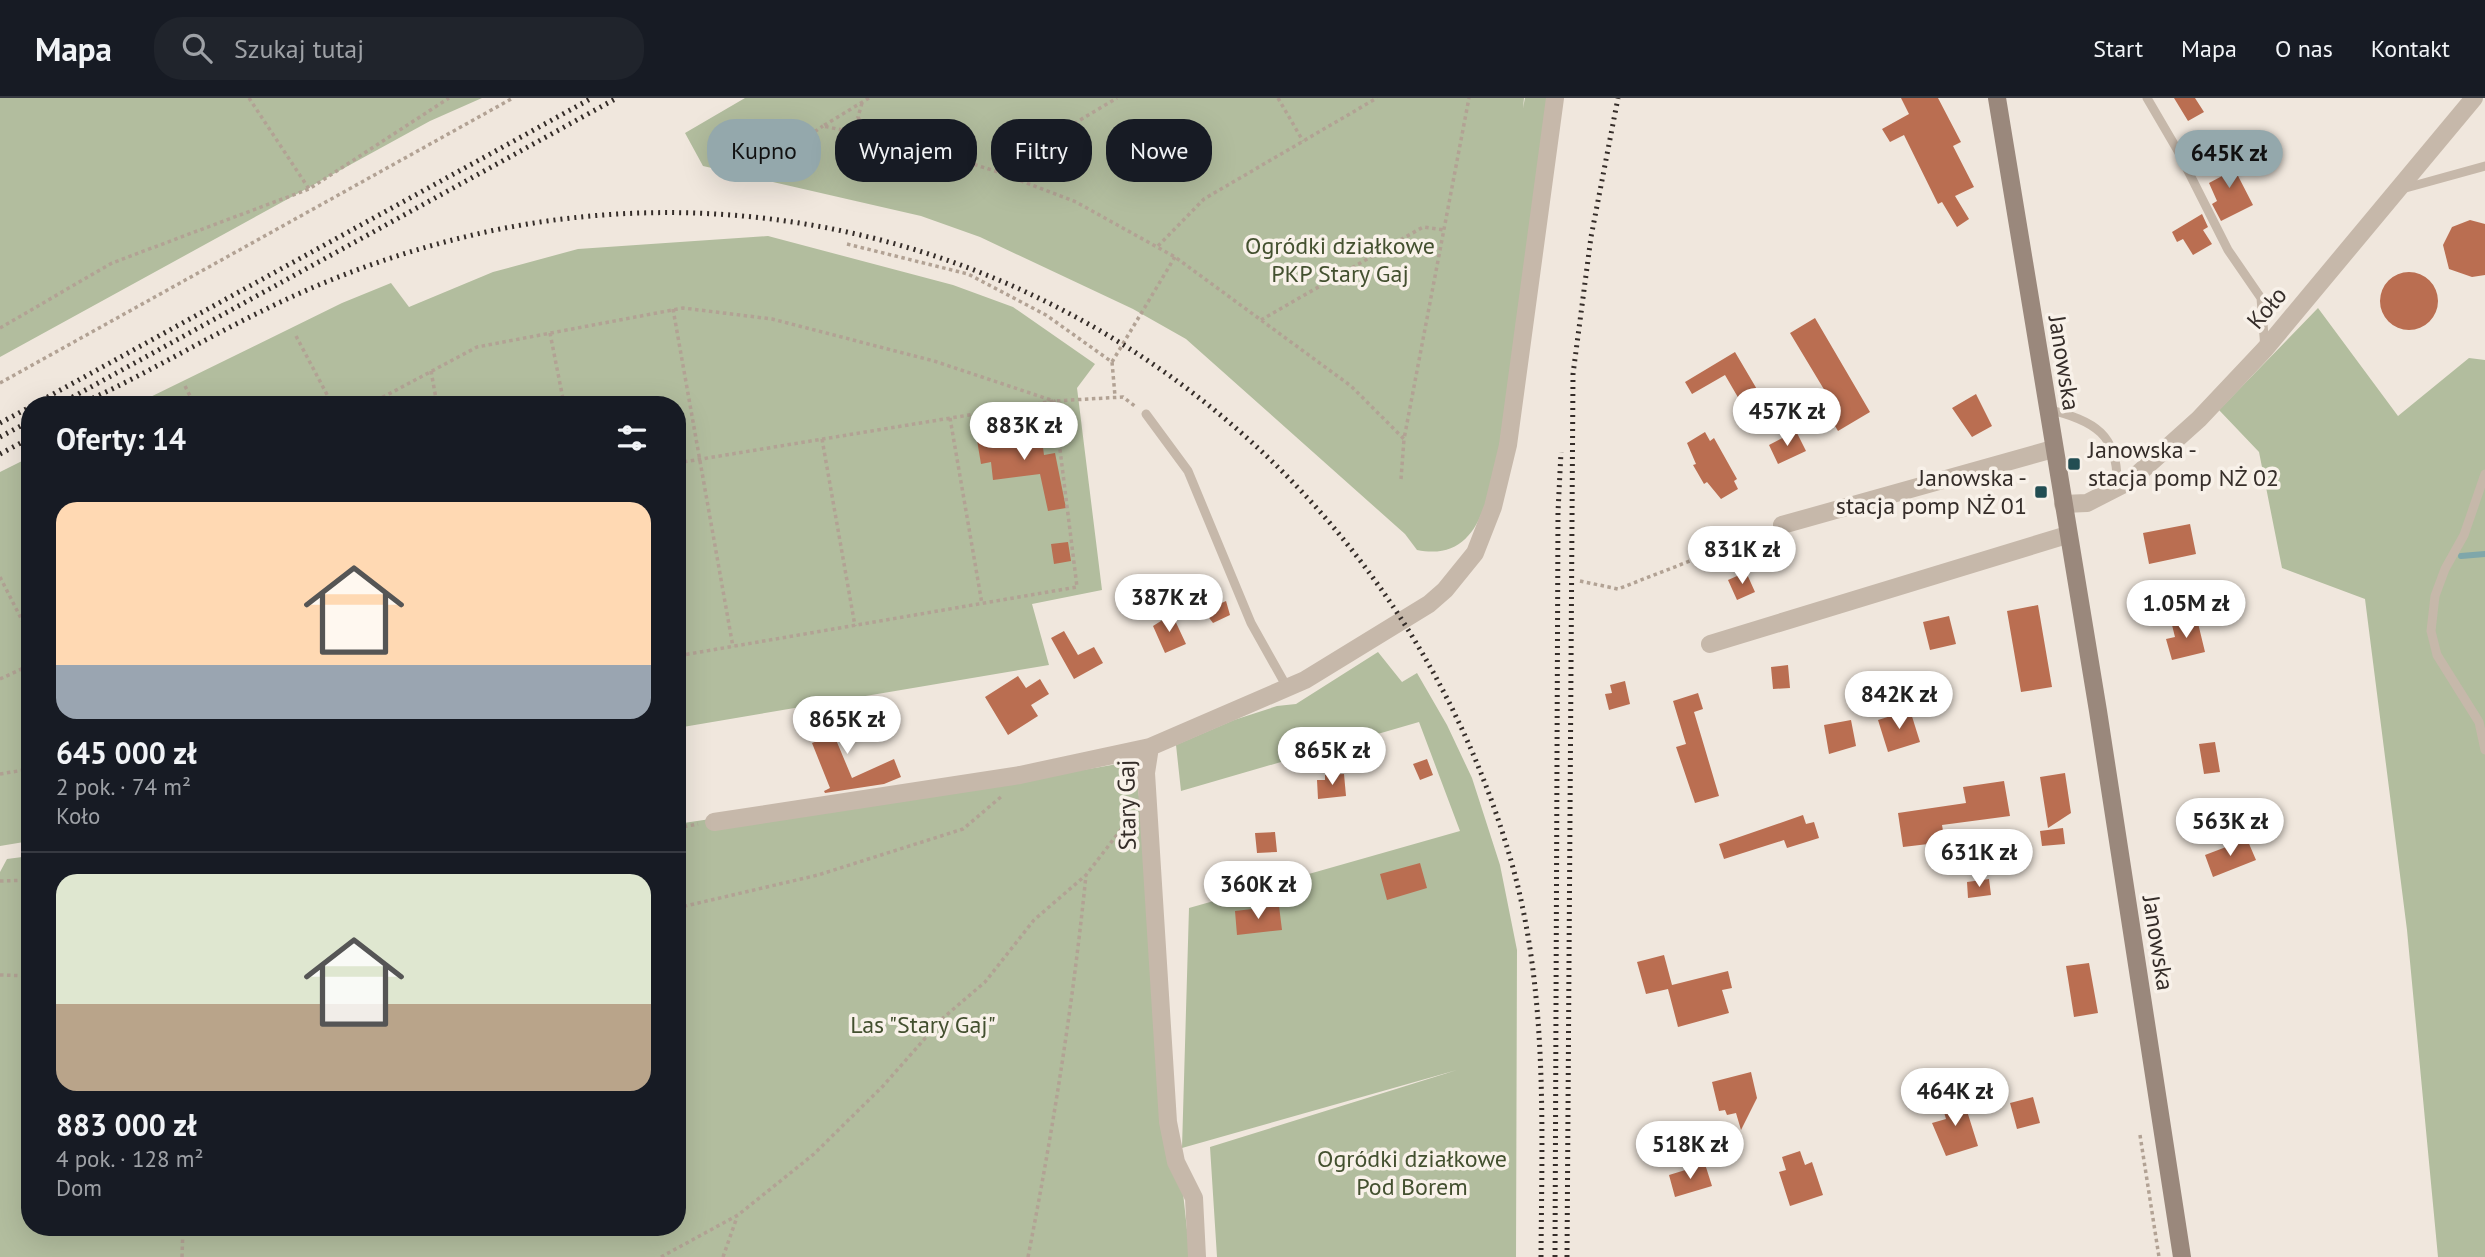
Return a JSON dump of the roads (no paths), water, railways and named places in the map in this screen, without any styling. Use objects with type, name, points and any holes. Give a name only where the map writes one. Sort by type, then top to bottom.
[{"type":"street","points":[[1150,747],[1198,724],[1287,689],[1429,604],[1458,576],[1475,553],[1493,507],[1508,445],[1555,98]]},
{"type":"street","name":"Janowska","points":[[1997,98],[2182,1257]]},
{"type":"street","name":"Koło","points":[[2063,505],[2087,503],[2130,481],[2199,419],[2265,349],[2474,98]]},
{"type":"street","points":[[1782,525],[2053,449]]},
{"type":"street","points":[[1710,644],[2067,535]]},
{"type":"street","name":"Stary Gaj","points":[[714,822],[1020,775],[1150,747],[1146,773],[1168,1122],[1176,1162],[1194,1198],[1197,1257]]},
{"type":"lane","points":[[2147,98],[2178,151],[2228,250],[2261,298],[2265,349]]},
{"type":"lane","points":[[2399,190],[2485,166]]},
{"type":"lane","points":[[2047,409],[2090,423],[2107,437],[2118,461],[2117,487]]},
{"type":"lane","points":[[1146,414],[1188,471],[1251,623],[1287,689]]},
{"type":"lane","points":[[2485,474],[2464,535],[2445,569],[2435,596],[2431,631],[2437,656],[2479,722],[2485,750]]},
{"type":"waterway","points":[[2461,556],[2485,554]]},
{"type":"railway","points":[[50,396],[592,98]]},
{"type":"railway","points":[[75,396],[617,98]]},
{"type":"railway","points":[[1567,1257],[1573,374],[1591,237],[1618,98]]},
{"type":"railway","points":[[97,396],[292,297],[409,252],[500,229],[667,213],[830,228],[984,274],[1126,346],[1253,444],[1362,563],[1449,701],[1510,857],[1531,955],[1537,1005],[1542,1106],[1541,1257]]},
{"type":"railway","points":[[0,423],[21,412]]},
{"type":"railway","points":[[0,437],[21,426]]},
{"type":"railway","points":[[0,454],[21,443]]},
{"type":"railway","points":[[1555,1257],[1558,512],[1561,452]]},
{"type":"place","name":"Janowska - stacja pomp NŻ 02","points":[[2074,464]]},
{"type":"place","name":"Janowska - stacja pomp NŻ 01","points":[[2041,492]]},
{"type":"park label","name":"Ogródki działkowe PKP Stary Gaj","points":[[1340,260]]},
{"type":"park label","name":"Las \"Stary Gaj\"","points":[[923,1025]]},
{"type":"park label","name":"Ogródki działkowe Pod Borem","points":[[1412,1173]]}]
